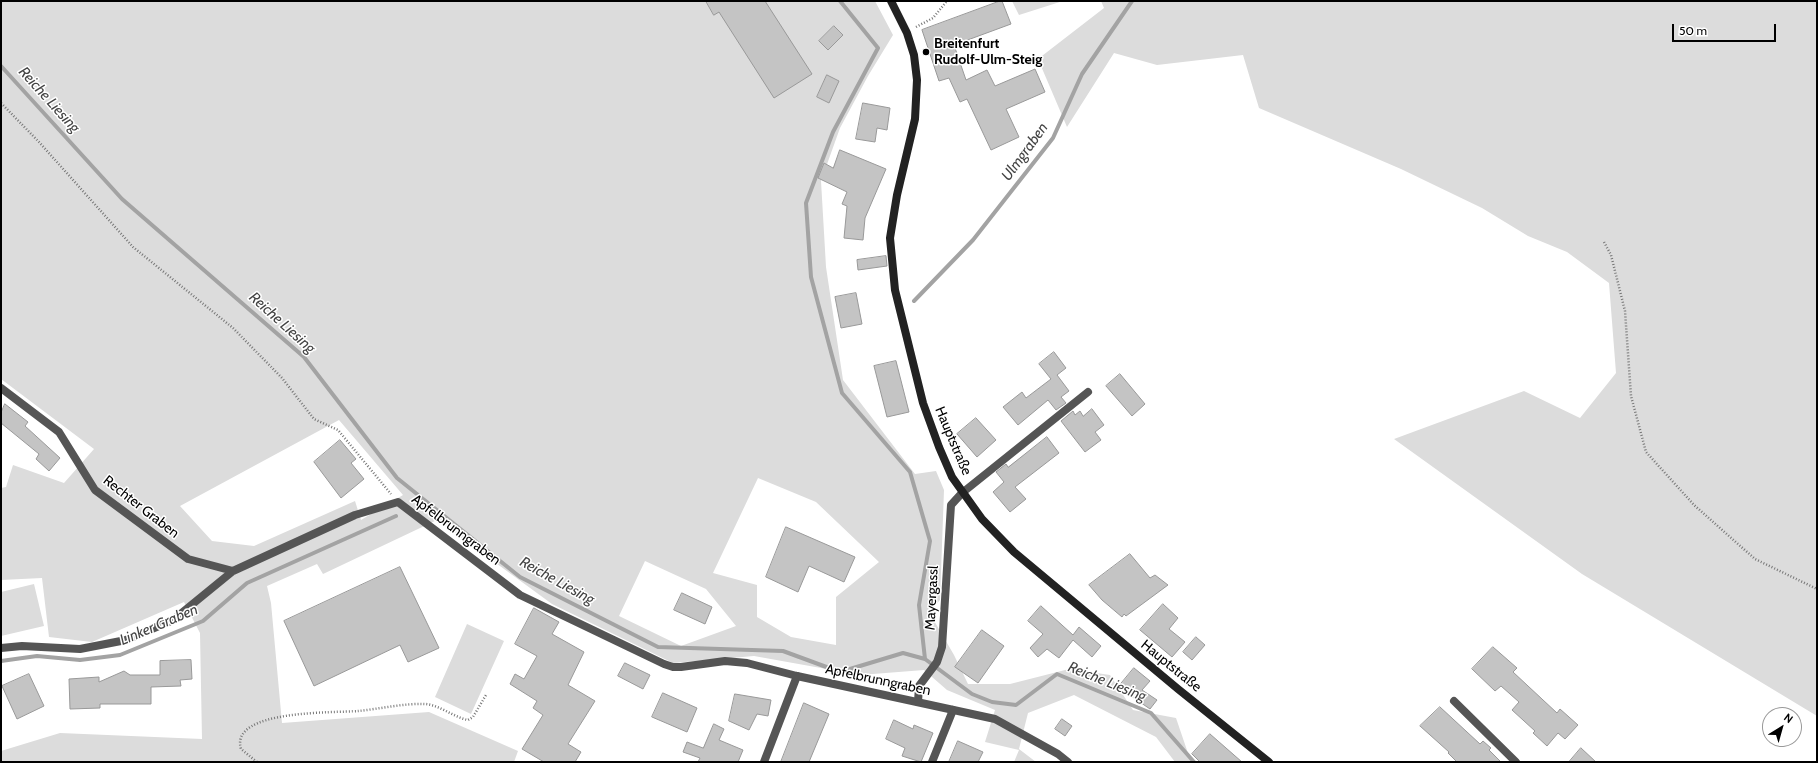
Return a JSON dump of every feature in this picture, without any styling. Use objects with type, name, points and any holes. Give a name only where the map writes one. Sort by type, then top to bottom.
[{"type":"main road","name":"Hauptstraße","points":[[891,1],[907,33],[915,61],[918,80],[915,119],[897,195],[890,238],[894,290],[924,403],[945,463],[962,493],[978,514],[996,534],[1032,568],[1269,762]]},
{"type":"street","name":"Rechter Graben","points":[[1,388],[59,432],[95,490],[188,559],[233,571]]},
{"type":"street","name":"Mayergassl","points":[[918,702],[919,686],[937,662],[942,647],[951,505],[962,493],[1088,392]]},
{"type":"street","name":"Apfelbrunngraben","points":[[233,571],[355,514],[398,502],[520,595],[664,664],[673,667],[681,667],[714,662],[734,662],[995,719],[1058,754],[1068,762]]},
{"type":"street","points":[[1,648],[22,646],[80,649],[126,640],[173,620],[233,571]]},
{"type":"street","points":[[764,762],[797,676]]},
{"type":"street","points":[[1454,701],[1516,762]]},
{"type":"street","points":[[932,762],[953,710]]},
{"type":"path","points":[[907,33],[933,18],[947,1]]},
{"type":"path","points":[[1,103],[39,142],[133,247],[233,328],[282,378],[314,419],[338,430],[398,502]]},
{"type":"path","points":[[1604,242],[1611,255],[1625,311],[1631,396],[1646,452],[1694,505],[1755,559],[1817,589]]},
{"type":"path","points":[[257,762],[241,749],[240,741],[245,732],[252,726],[266,719],[304,714],[358,711],[424,704],[440,708],[468,720],[473,717],[486,695]]},
{"type":"shaded area","points":[[1,1],[875,1],[893,35],[868,76],[840,128],[821,181],[826,267],[843,380],[915,474],[936,471],[944,490],[940,600],[929,612],[954,655],[968,684],[1010,684],[1069,669],[1110,675],[1133,710],[1176,718],[1191,762],[1175,762],[1156,737],[1074,695],[1028,713],[1019,749],[1036,762],[1014,762],[1019,750],[985,742],[995,710],[947,690],[924,670],[860,675],[754,656],[673,663],[552,604],[437,520],[323,574],[317,564],[267,586],[271,603],[282,723],[429,712],[518,751],[514,762],[1,762],[1,751],[60,733],[202,739],[200,633],[184,602],[92,642],[49,637],[42,578],[1,580],[1,488],[6,487],[13,465],[64,483],[94,449],[1,379]],"holes":[[[339,420],[403,495],[361,520],[355,501],[254,546],[212,541],[180,506]],[[758,478],[816,502],[879,562],[836,597],[836,645],[791,637],[757,617],[757,585],[713,573]],[[645,561],[706,589],[736,626],[681,646],[619,616]]]},
{"type":"shaded area","points":[[1012,1],[1063,1],[1019,15]]},
{"type":"shaded area","points":[[1101,1],[1817,1],[1817,716],[1582,574],[1394,439],[1524,391],[1580,418],[1616,373],[1609,283],[1567,252],[1528,236],[1482,208],[1401,169],[1259,108],[1243,55],[1157,65],[1114,53],[1067,127],[1038,59],[1104,8]]},
{"type":"shaded area","points":[[34,584],[44,626],[1,636],[1,592]]},
{"type":"shaded area","points":[[467,624],[504,641],[471,714],[435,697]]},
{"type":"building","points":[[706,1],[765,1],[812,74],[774,98],[719,12],[714,15]]},
{"type":"building","points":[[1002,1],[1011,24],[954,45],[966,80],[987,70],[995,86],[1035,69],[1045,92],[1006,109],[1019,137],[991,150],[967,99],[960,102],[949,78],[939,81],[922,30]]},
{"type":"building","points":[[834,26],[843,35],[828,50],[819,41]]},
{"type":"building","points":[[827,75],[839,81],[829,103],[817,97]]},
{"type":"building","points":[[863,103],[890,108],[887,130],[877,128],[875,142],[856,139]]},
{"type":"building","points":[[840,150],[886,169],[865,218],[863,240],[844,238],[847,206],[842,204],[847,192],[818,178],[824,163],[833,168]]},
{"type":"building","points":[[886,256],[887,266],[858,270],[857,260]]},
{"type":"building","points":[[856,293],[862,324],[841,328],[835,297]]},
{"type":"building","points":[[1054,352],[1066,368],[1057,375],[1069,391],[1061,397],[1066,403],[1056,410],[1048,400],[1018,425],[1003,407],[1022,392],[1026,398],[1051,379],[1039,364]]},
{"type":"building","points":[[896,361],[909,412],[887,417],[874,366]]},
{"type":"building","points":[[1120,374],[1145,404],[1132,416],[1106,386]]},
{"type":"building","points":[[5,404],[28,422],[25,426],[60,458],[49,471],[36,459],[39,454],[1,423],[1,413]]},
{"type":"building","points":[[1092,409],[1104,425],[1095,432],[1101,440],[1085,452],[1061,421],[1073,411],[1075,415],[1080,411],[1083,416]]},
{"type":"building","points":[[976,418],[996,440],[977,457],[957,434]]},
{"type":"building","points":[[1047,437],[1059,453],[1015,487],[1026,499],[1010,512],[993,492],[1004,482],[996,472],[1006,464],[1008,467]]},
{"type":"building","points":[[340,440],[356,459],[351,463],[364,479],[341,498],[314,462]]},
{"type":"building","points":[[786,527],[855,557],[844,582],[809,566],[798,592],[766,577]]},
{"type":"building","points":[[1130,554],[1150,578],[1155,575],[1168,585],[1126,616],[1124,614],[1122,617],[1102,600],[1089,585]]},
{"type":"building","points":[[400,567],[439,648],[408,662],[400,645],[314,686],[284,621]]},
{"type":"building","points":[[682,593],[712,607],[705,624],[674,610]]},
{"type":"building","points":[[1163,604],[1178,618],[1169,629],[1185,642],[1172,657],[1140,630]]},
{"type":"building","points":[[1041,606],[1073,635],[1079,627],[1101,646],[1092,657],[1073,640],[1059,658],[1047,649],[1038,657],[1030,648],[1043,634],[1028,621]]},
{"type":"building","points":[[534,608],[559,622],[552,634],[584,652],[568,685],[595,701],[568,744],[581,752],[575,762],[544,762],[522,749],[543,715],[533,708],[537,701],[510,684],[515,674],[524,679],[537,656],[515,644]]},
{"type":"building","points":[[982,630],[1004,646],[978,683],[955,667]]},
{"type":"building","points":[[1196,637],[1205,645],[1192,660],[1183,652]]},
{"type":"building","points":[[1493,647],[1517,668],[1513,672],[1557,713],[1560,709],[1578,725],[1565,739],[1558,733],[1547,746],[1533,733],[1535,731],[1512,710],[1519,702],[1501,686],[1495,691],[1472,669]]},
{"type":"building","points":[[191,660],[192,679],[180,680],[181,686],[151,687],[151,704],[100,704],[100,708],[70,709],[69,679],[99,677],[99,682],[124,671],[130,675],[160,675],[160,661]]},
{"type":"building","points":[[625,663],[650,675],[643,689],[618,676]]},
{"type":"building","points":[[1134,668],[1150,681],[1142,690],[1157,700],[1150,709],[1125,692],[1126,690],[1120,685]]},
{"type":"building","points":[[29,674],[44,706],[17,719],[2,686]]},
{"type":"building","points":[[663,693],[697,708],[687,732],[652,717]]},
{"type":"building","points":[[735,694],[771,700],[768,716],[757,714],[749,730],[729,721]]},
{"type":"building","points":[[804,703],[829,714],[809,762],[781,762]]},
{"type":"building","points":[[1440,707],[1480,744],[1483,741],[1491,748],[1489,750],[1501,762],[1457,762],[1448,753],[1449,752],[1420,726]]},
{"type":"building","points":[[1062,719],[1072,726],[1065,736],[1055,729]]},
{"type":"building","points":[[894,720],[913,729],[914,725],[933,733],[921,762],[902,756],[905,748],[886,739]]},
{"type":"building","points":[[714,724],[724,729],[719,740],[743,750],[738,762],[698,762],[700,758],[683,752],[687,742],[703,748]]},
{"type":"building","points":[[1210,734],[1242,762],[1200,762],[1192,754]]},
{"type":"building","points":[[958,741],[983,752],[978,762],[949,762]]},
{"type":"building","points":[[1581,748],[1596,762],[1569,762]]},
{"type":"waterway","points":[[840,1],[878,48],[833,132],[806,203],[811,277],[842,393],[910,472],[930,541],[919,605],[925,659]]},
{"type":"waterway","name":"Ulmgraben","points":[[914,301],[973,240],[1053,138],[1082,74],[1132,1]]},
{"type":"waterway","name":"Reiche Liesing","points":[[1,66],[122,199],[304,357],[397,478],[520,577],[658,647],[783,651],[840,672],[903,653],[925,659],[972,694],[992,702],[1016,705],[1057,674],[1151,713],[1194,762]]},
{"type":"waterway","name":"Linker Graben","points":[[1,661],[37,656],[80,660],[120,655],[203,621],[247,583],[396,516]]},
{"type":"place","name":"Breitenfurt Rudolf-Ulm-Steig","points":[[926,52]]}]
